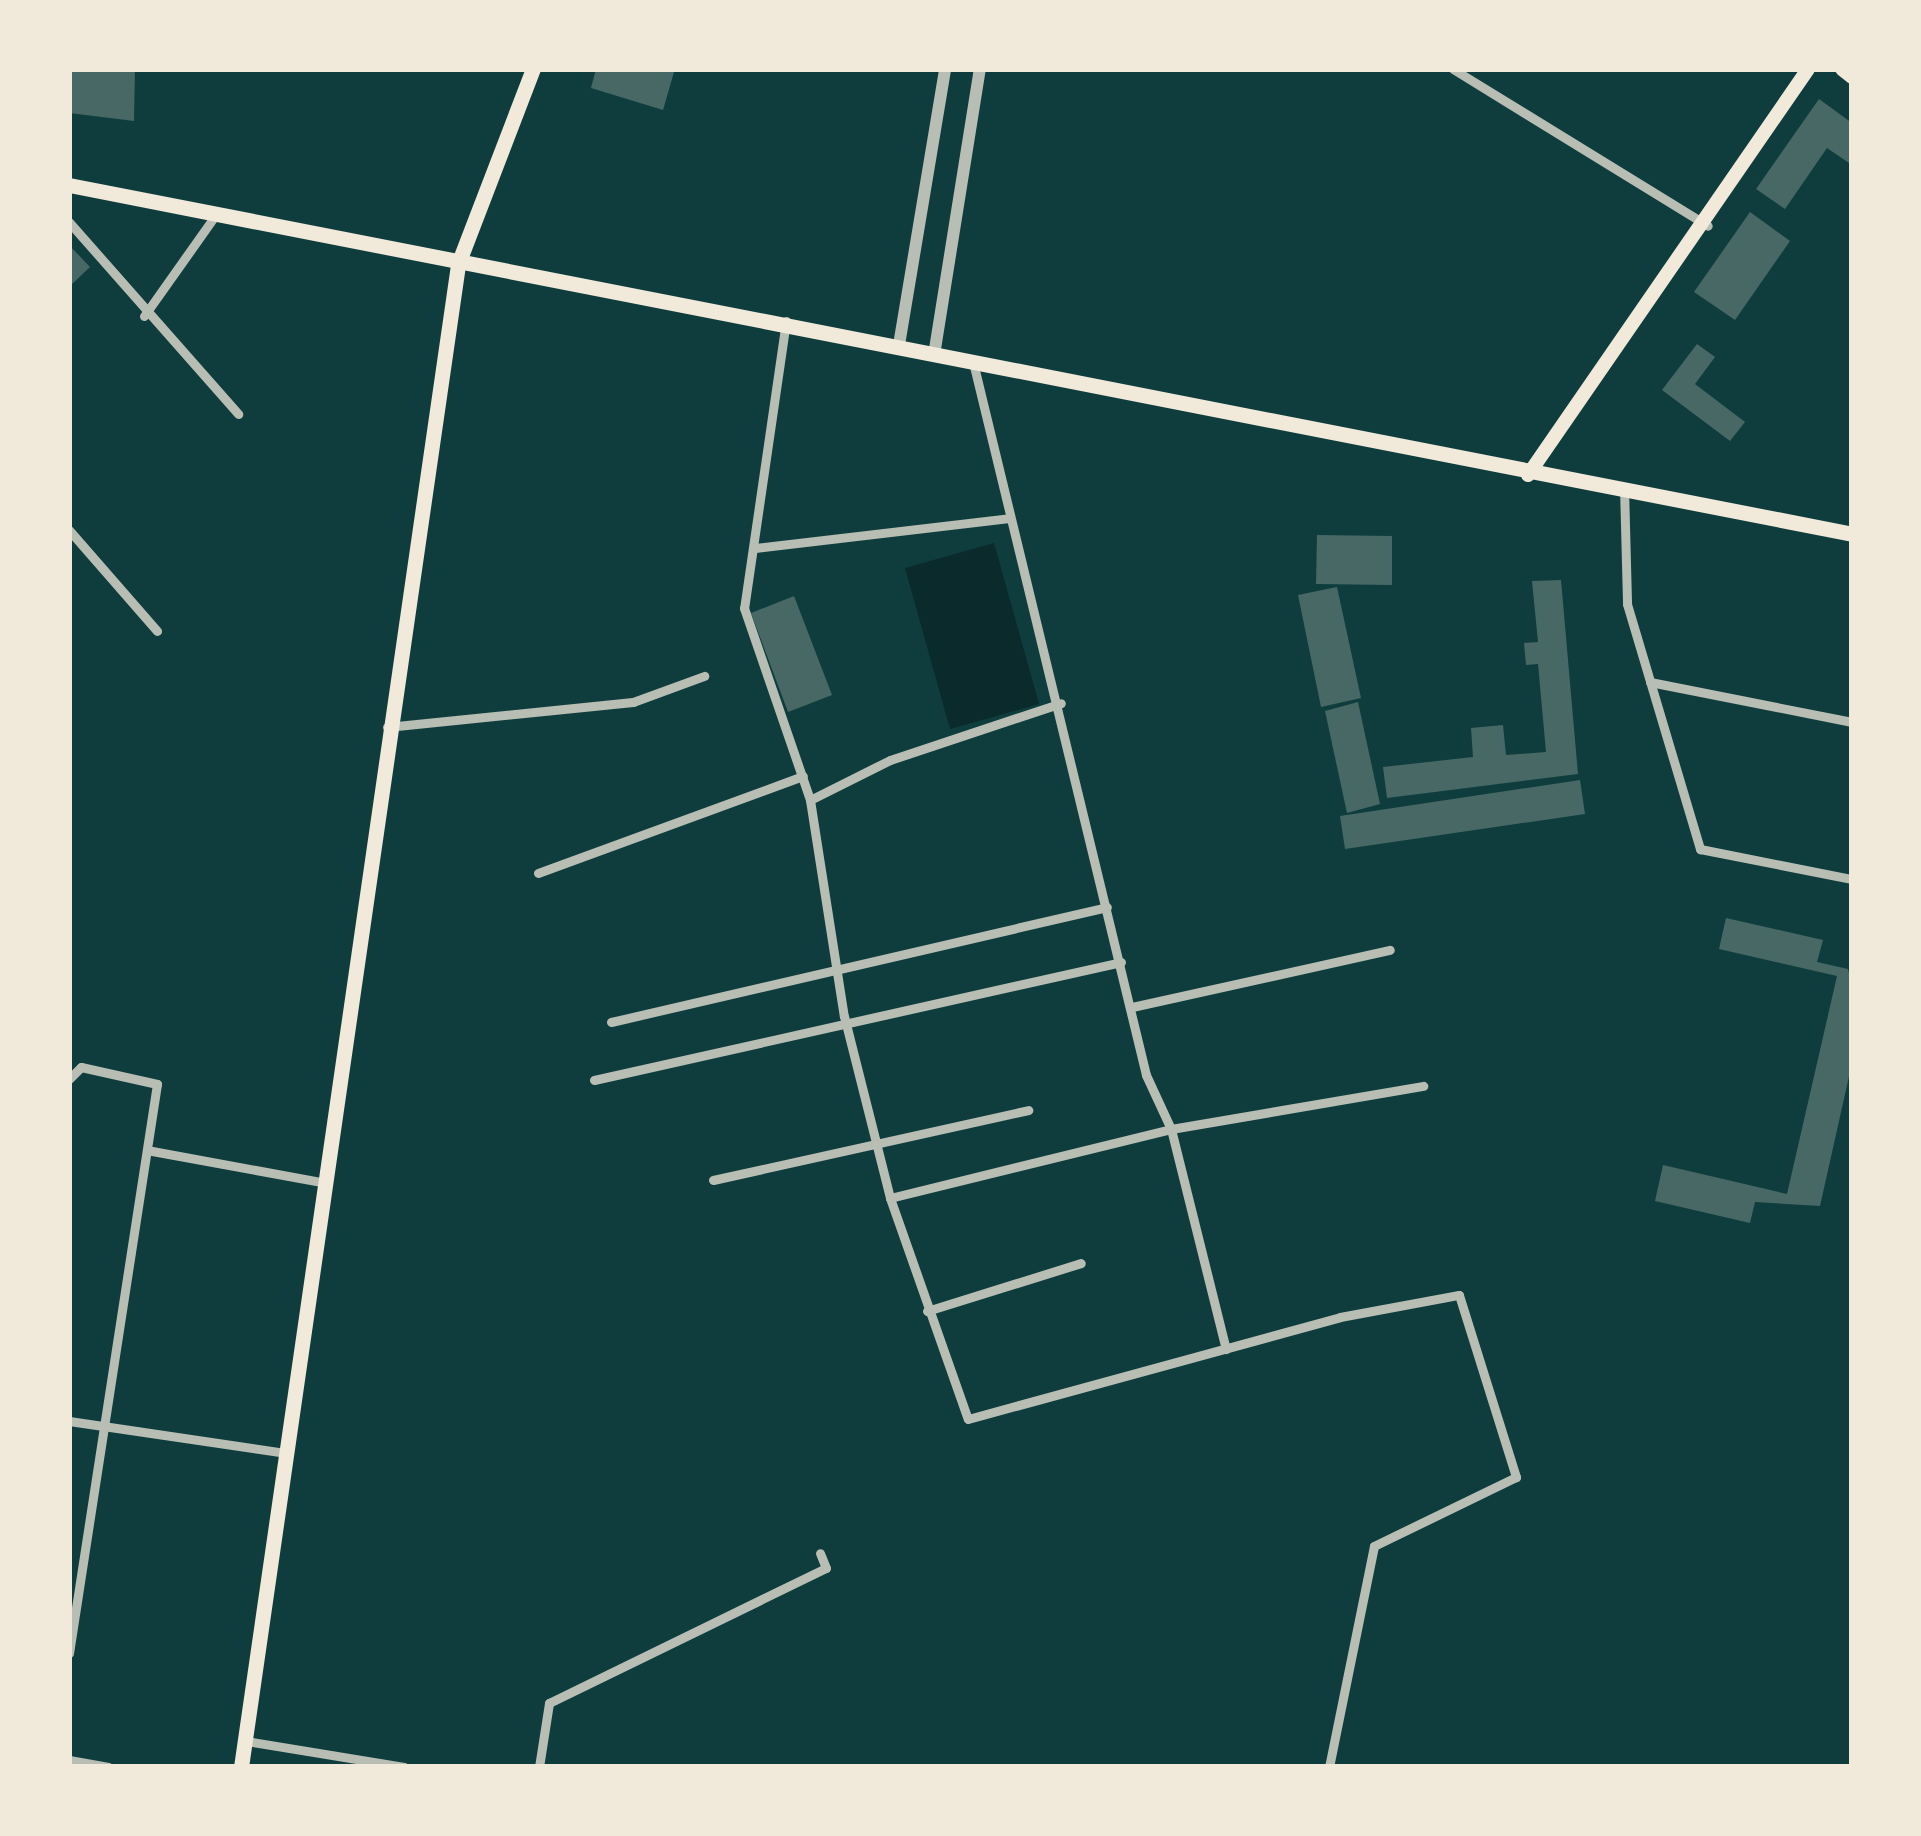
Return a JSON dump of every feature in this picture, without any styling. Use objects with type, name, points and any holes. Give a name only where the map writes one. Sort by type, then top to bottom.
[{"type":"main road","points":[[241,1767],[327,1183],[387,727],[458,263],[533,69]]},
{"type":"main road","points":[[1528,476],[1708,226],[1808,69]]},
{"type":"main road","points":[[1841,69],[1852,77]]},
{"type":"main road","points":[[69,184],[214,217],[935,349],[1528,476],[1624,487],[1852,534]]},
{"type":"street","points":[[899,345],[946,69]]},
{"type":"street","points":[[935,349],[980,69]]},
{"type":"street","points":[[1453,69],[1708,226]]},
{"type":"street","points":[[144,316],[214,217]]},
{"type":"street","points":[[69,222],[144,316],[238,414]]},
{"type":"street","points":[[785,321],[744,608],[810,800],[841,964],[844,1016],[890,1198],[968,1420],[982,1423],[1226,1349],[1459,1295],[1516,1468],[1508,1487],[1374,1546],[1329,1767]]},
{"type":"street","points":[[972,357],[1009,518],[1061,703],[1132,1007],[1171,1129],[1226,1349]]},
{"type":"street","points":[[1624,487],[1627,604],[1700,849],[1852,879]]},
{"type":"street","points":[[754,548],[1009,518]]},
{"type":"street","points":[[69,530],[157,631]]},
{"type":"street","points":[[387,727],[633,702],[704,676]]},
{"type":"street","points":[[1650,682],[1852,722]]},
{"type":"street","points":[[810,800],[890,760],[1061,703]]},
{"type":"street","points":[[538,873],[803,776]]},
{"type":"street","points":[[610,1022],[841,964],[1107,907]]},
{"type":"street","points":[[1132,1007],[1390,950]]},
{"type":"street","points":[[594,1080],[844,1016],[1121,962]]},
{"type":"street","points":[[69,1079],[81,1067],[158,1084],[152,1151],[69,1653]]},
{"type":"street","points":[[890,1198],[1171,1129],[1423,1087]]},
{"type":"street","points":[[713,1180],[878,1148],[1028,1110]]},
{"type":"street","points":[[152,1151],[327,1183]]},
{"type":"street","points":[[927,1311],[1081,1263]]},
{"type":"street","points":[[69,1421],[287,1453]]},
{"type":"street","points":[[539,1767],[549,1703],[826,1568],[820,1553]]},
{"type":"street","points":[[246,1741],[404,1767]]},
{"type":"street","points":[[69,1760],[108,1767]]},
{"type":"water","points":[[994,543],[1039,704],[950,729],[905,568]]},
{"type":"building","points":[[69,69],[135,69],[134,121],[69,113]]},
{"type":"building","points":[[596,69],[674,72],[663,110],[591,88]]},
{"type":"building","points":[[1819,99],[1852,123],[1852,165],[1827,148],[1785,209],[1756,189]]},
{"type":"building","points":[[1750,212],[1790,241],[1735,320],[1694,292]]},
{"type":"building","points":[[69,245],[90,267],[69,287]]},
{"type":"building","points":[[1697,344],[1715,357],[1695,384],[1745,422],[1730,441],[1662,390]]},
{"type":"building","points":[[1317,535],[1392,536],[1392,585],[1316,584]]},
{"type":"building","points":[[1561,580],[1578,774],[1387,798],[1383,767],[1473,757],[1471,728],[1503,725],[1506,755],[1546,752],[1538,664],[1526,665],[1524,643],[1538,642],[1532,581]]},
{"type":"building","points":[[1337,587],[1361,698],[1321,707],[1298,595]]},
{"type":"building","points":[[794,596],[832,695],[788,712],[751,613]]},
{"type":"building","points":[[1358,702],[1380,804],[1347,813],[1325,711]]},
{"type":"building","points":[[1580,780],[1585,814],[1345,849],[1340,816]]},
{"type":"building","points":[[1726,918],[1823,940],[1817,962],[1848,969],[1852,987],[1852,1063],[1820,1206],[1755,1202],[1750,1223],[1655,1201],[1663,1165],[1787,1194],[1837,976],[1719,949]]}]
